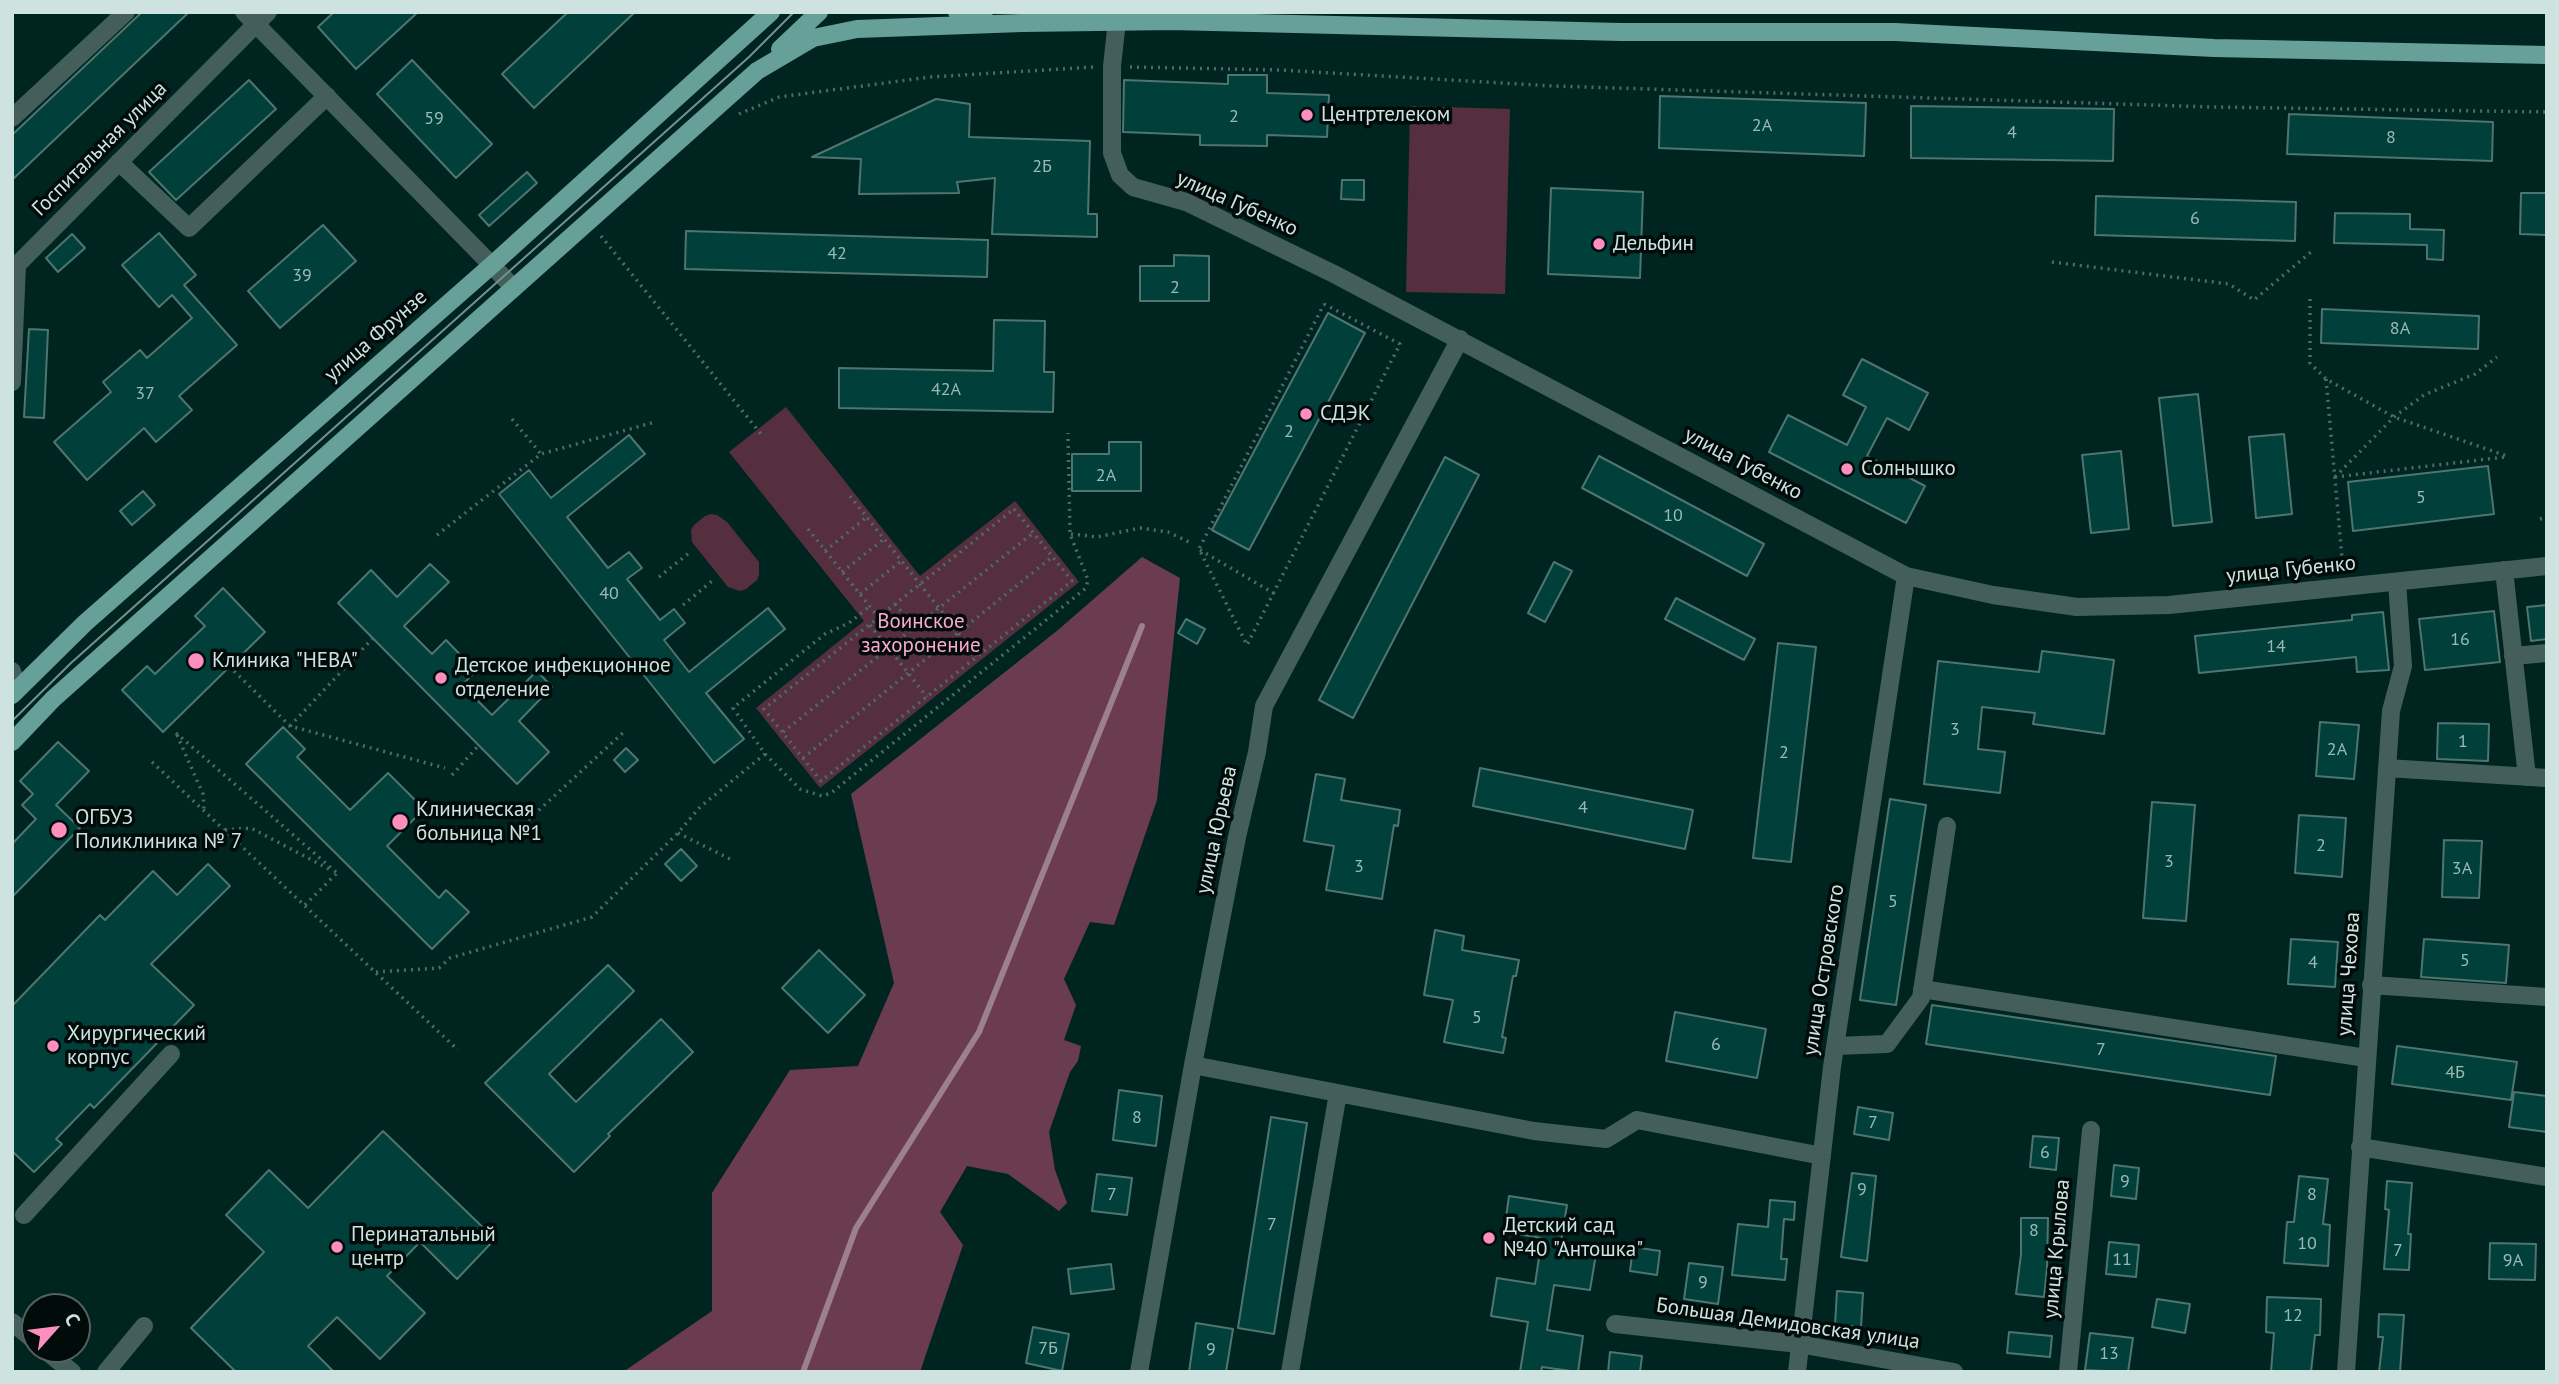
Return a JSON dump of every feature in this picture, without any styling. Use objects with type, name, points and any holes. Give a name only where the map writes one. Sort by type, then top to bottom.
[{"type":"main road","name":"улица Фрунзе","points":[[15,692],[85,623],[492,265],[771,12]]},
{"type":"main road","points":[[754,27],[781,12]]},
{"type":"main road","points":[[12,742],[61,692],[757,71],[819,12]]},
{"type":"main road","points":[[957,12],[1023,23]]},
{"type":"main road","points":[[757,71],[813,38],[857,29],[1117,17],[1146,17],[1172,21],[1621,32],[1895,32],[2214,48],[2547,55]]},
{"type":"street","points":[[12,118],[126,12]]},
{"type":"street","points":[[256,16],[327,96],[514,288]]},
{"type":"street","name":"Госпитальная улица","points":[[12,382],[15,262],[119,162],[256,16]]},
{"type":"street","name":"улица Губенко","points":[[1117,17],[1112,66],[1112,153],[1121,175],[1133,187],[1197,207],[1460,339],[1906,576],[1993,595],[2077,607],[2169,605],[2547,566]]},
{"type":"street","points":[[119,162],[189,228],[327,96]]},
{"type":"street","name":"улица Юрьева","points":[[1139,1372],[1193,1065],[1264,706],[1460,339]]},
{"type":"street","points":[[2504,570],[2527,777]]},
{"type":"street","name":"улица Островского","points":[[1797,1372],[1835,1046],[1906,576]]},
{"type":"street","name":"улица Чехова","points":[[2346,1372],[2391,711],[2403,666],[2397,582]]},
{"type":"street","points":[[2513,656],[2547,653]]},
{"type":"street","points":[[12,671],[15,692]]},
{"type":"street","points":[[2387,768],[2547,778]]},
{"type":"street","points":[[1835,1046],[1887,1044],[1921,998],[1947,826]]},
{"type":"street","points":[[2371,985],[2547,997]]},
{"type":"street","points":[[1922,989],[2366,1058]]},
{"type":"street","points":[[17,1210],[171,1054]]},
{"type":"street","points":[[1193,1065],[1534,1131],[1606,1139],[1637,1120],[1822,1156]]},
{"type":"street","points":[[1290,1372],[1338,1093]]},
{"type":"street","name":"улица Крылова","points":[[2068,1372],[2091,1130]]},
{"type":"street","points":[[2360,1147],[2547,1177]]},
{"type":"street","name":"Большая Демидовская улица","points":[[1615,1324],[1799,1344],[1955,1372]]},
{"type":"street","points":[[106,1372],[144,1326]]},
{"type":"path","points":[[729,118],[779,97],[793,95],[930,77],[1112,66],[1280,70],[1553,86],[2213,107],[2547,113]]},
{"type":"path","points":[[597,231],[761,434]]},
{"type":"path","points":[[2052,262],[2230,284],[2255,300],[2312,251]]},
{"type":"path","points":[[2310,299],[2310,363],[2326,379],[2394,417],[2507,456],[2335,477]]},
{"type":"path","points":[[1324,304],[1400,345],[1247,645],[1199,549],[1324,304]]},
{"type":"path","points":[[2335,477],[2394,417],[2424,396],[2475,374],[2497,357]]},
{"type":"path","points":[[2326,379],[2344,576]]},
{"type":"path","points":[[512,419],[541,454]]},
{"type":"path","points":[[437,535],[541,454],[655,422]]},
{"type":"path","points":[[870,606],[849,623],[825,634],[733,708],[765,754],[800,789],[822,796],[831,793],[1086,588],[1088,580],[1070,534],[1068,433]]},
{"type":"path","points":[[850,496],[977,657]]},
{"type":"path","points":[[1014,509],[1033,533],[1072,581],[821,781],[764,709],[1014,509]]},
{"type":"path","points":[[825,551],[867,517]]},
{"type":"path","points":[[2540,519],[2547,517]]},
{"type":"path","points":[[1070,534],[1097,537],[1140,528],[1168,532],[1191,543]]},
{"type":"path","points":[[808,529],[879,618]]},
{"type":"path","points":[[783,733],[1033,533]]},
{"type":"path","points":[[842,572],[884,539]]},
{"type":"path","points":[[1199,549],[1275,594]]},
{"type":"path","points":[[659,577],[689,553]]},
{"type":"path","points":[[803,758],[1052,557]]},
{"type":"path","points":[[860,594],[901,561]]},
{"type":"path","points":[[683,605],[712,581]]},
{"type":"path","points":[[895,604],[901,611]]},
{"type":"path","points":[[908,621],[914,628]]},
{"type":"path","points":[[870,625],[927,697]]},
{"type":"path","points":[[290,726],[373,638]]},
{"type":"path","points":[[234,671],[290,726],[445,768]]},
{"type":"path","points":[[513,835],[626,730]]},
{"type":"path","points":[[204,811],[204,794],[176,733],[337,873]]},
{"type":"path","points":[[452,775],[479,745]]},
{"type":"path","points":[[376,972],[439,968],[450,958],[592,917],[678,833],[700,807],[765,754]]},
{"type":"path","points":[[152,762],[458,1049]]},
{"type":"path","points":[[225,830],[250,828],[337,873]]},
{"type":"path","points":[[678,833],[730,859]]},
{"type":"path","points":[[305,905],[337,873]]},
{"type":"green space","points":[[1410,106],[1510,109],[1505,294],[1406,292]]},
{"type":"green space","name":"Воинское захоронение","points":[[786,407],[920,576],[1015,501],[1079,582],[820,788],[756,708],[864,621],[729,452]]},
{"type":"green space","points":[[711,514],[727,522],[759,562],[757,580],[746,589],[740,591],[728,587],[692,542],[691,530],[694,525]]},
{"type":"shaded area","points":[[1142,557],[1180,578],[1157,800],[1114,925],[1090,922],[1064,979],[1076,1005],[1064,1040],[1081,1046],[1078,1061],[1070,1072],[1049,1132],[1055,1170],[1067,1203],[1059,1211],[1008,1174],[967,1166],[940,1212],[963,1245],[920,1372],[623,1372],[712,1311],[712,1193],[790,1070],[858,1066],[894,983],[851,794],[1058,630]]},
{"type":"building","points":[[142,12],[189,12],[12,180],[12,135]]},
{"type":"building","points":[[334,12],[418,12],[356,69],[318,27]]},
{"type":"building","points":[[568,12],[635,12],[534,108],[502,74]]},
{"type":"building","points":[[412,60],[492,144],[456,178],[377,94]]},
{"type":"building","points":[[1228,75],[1267,75],[1267,93],[1329,95],[1327,137],[1267,135],[1267,146],[1200,145],[1200,135],[1123,132],[1124,80],[1228,84]]},
{"type":"building","points":[[249,80],[276,109],[176,200],[149,172]]},
{"type":"building","points":[[1660,96],[1866,103],[1864,156],[1659,148]]},
{"type":"building","points":[[936,99],[970,104],[969,137],[1090,141],[1088,214],[1097,214],[1097,237],[992,234],[995,178],[957,182],[959,193],[859,194],[861,159],[812,157]]},
{"type":"building","points":[[1911,106],[2114,109],[2113,161],[1911,158]]},
{"type":"building","points":[[2289,114],[2493,122],[2492,161],[2287,154]]},
{"type":"building","points":[[527,172],[537,183],[489,226],[479,215]]},
{"type":"building","points":[[1342,180],[1364,180],[1364,200],[1341,199]]},
{"type":"building","points":[[1551,188],[1643,192],[1640,278],[1548,274]]},
{"type":"building","points":[[2521,193],[2547,193],[2547,235],[2520,234]]},
{"type":"building","points":[[2096,196],[2296,202],[2295,241],[2095,235]]},
{"type":"building","points":[[2335,213],[2410,214],[2410,229],[2444,230],[2443,260],[2427,259],[2427,245],[2334,243]]},
{"type":"building","points":[[323,225],[356,261],[280,328],[248,291]]},
{"type":"building","points":[[686,231],[988,240],[987,277],[685,269]]},
{"type":"building","points":[[159,233],[196,275],[184,285],[237,345],[179,396],[192,410],[156,442],[144,428],[87,480],[54,442],[111,392],[103,382],[140,350],[147,358],[192,318],[172,295],[159,307],[122,265]]},
{"type":"building","points":[[72,234],[85,248],[58,272],[46,258]]},
{"type":"building","points":[[1174,255],[1209,256],[1209,301],[1140,301],[1140,266],[1174,266]]},
{"type":"building","points":[[2322,309],[2479,316],[2478,349],[2321,343]]},
{"type":"building","points":[[1328,313],[1365,333],[1249,550],[1212,530]]},
{"type":"building","points":[[994,320],[1045,321],[1044,372],[1054,372],[1053,412],[839,408],[839,368],[993,371]]},
{"type":"building","points":[[29,329],[48,330],[44,418],[24,417]]},
{"type":"building","points":[[1862,359],[1928,393],[1909,430],[1887,418],[1867,456],[1925,486],[1906,523],[1769,452],[1788,415],[1847,445],[1866,407],[1843,395]]},
{"type":"building","points":[[2198,394],[2212,522],[2173,526],[2159,398]]},
{"type":"building","points":[[2284,434],[2292,514],[2256,518],[2249,437]]},
{"type":"building","points":[[629,435],[645,454],[567,517],[608,568],[629,552],[642,568],[627,579],[660,620],[674,609],[685,623],[664,640],[689,672],[768,608],[785,629],[706,693],[744,739],[714,763],[499,494],[529,470],[551,498]]},
{"type":"building","points":[[1109,442],[1141,442],[1141,491],[1072,491],[1072,454],[1109,454]]},
{"type":"building","points":[[2121,451],[2129,529],[2091,533],[2082,455]]},
{"type":"building","points":[[1599,456],[1764,544],[1747,576],[1582,488]]},
{"type":"building","points":[[1445,457],[1479,475],[1353,718],[1319,700]]},
{"type":"building","points":[[2488,466],[2494,514],[2353,531],[2348,482]]},
{"type":"building","points":[[143,491],[155,505],[132,525],[120,511]]},
{"type":"building","points":[[1554,562],[1572,571],[1545,622],[1528,613]]},
{"type":"building","name":"Детское инфекционное отделение","points":[[430,564],[449,582],[404,626],[432,654],[446,640],[476,671],[462,685],[492,715],[537,671],[552,687],[519,721],[549,752],[517,784],[338,603],[371,570],[397,597]]},
{"type":"building","points":[[223,588],[265,632],[163,732],[122,690],[147,666],[155,674],[205,626],[195,616]]},
{"type":"building","points":[[1676,598],[1755,639],[1744,660],[1665,619]]},
{"type":"building","points":[[2547,605],[2547,639],[2531,641],[2527,607]]},
{"type":"building","points":[[2494,611],[2500,662],[2425,670],[2419,619]]},
{"type":"building","points":[[2383,612],[2389,670],[2357,672],[2356,657],[2199,673],[2195,636],[2352,620],[2352,615]]},
{"type":"building","points":[[1186,619],[1205,629],[1197,644],[1178,633]]},
{"type":"building","points":[[1778,643],[1816,647],[1791,862],[1753,858]]},
{"type":"building","points":[[2042,651],[2114,660],[2104,734],[2033,724],[2035,713],[1982,707],[1978,749],[2005,752],[2000,793],[1924,784],[1938,661],[2039,672]]},
{"type":"building","points":[[2320,722],[2359,725],[2354,779],[2316,776]]},
{"type":"building","points":[[2438,723],[2489,724],[2488,761],[2437,759]]},
{"type":"building","points":[[283,727],[305,749],[297,757],[350,810],[388,773],[424,809],[387,846],[439,898],[446,890],[469,912],[432,949],[246,764]]},
{"type":"building","points":[[58,742],[89,771],[56,805],[80,828],[12,897],[12,844],[36,819],[22,805],[33,794],[20,781]]},
{"type":"building","points":[[626,748],[638,760],[625,772],[614,760]]},
{"type":"building","points":[[1480,768],[1693,810],[1685,849],[1473,806]]},
{"type":"building","points":[[1316,774],[1345,779],[1341,800],[1400,810],[1398,826],[1394,825],[1382,899],[1326,890],[1334,846],[1304,841]]},
{"type":"building","points":[[1890,799],[1926,805],[1896,1005],[1860,1000]]},
{"type":"building","points":[[2152,802],[2195,805],[2186,921],[2143,918]]},
{"type":"building","points":[[2299,815],[2346,818],[2342,877],[2295,873]]},
{"type":"building","points":[[2444,840],[2482,841],[2479,898],[2442,897]]},
{"type":"building","points":[[681,849],[697,866],[681,881],[665,864]]},
{"type":"building","name":"Хирургический корпус","points":[[208,864],[230,886],[151,964],[194,1005],[94,1108],[90,1104],[56,1139],[62,1144],[34,1172],[12,1151],[12,1006],[100,915],[105,920],[153,871],[177,895]]},
{"type":"building","points":[[1435,930],[1464,936],[1462,950],[1519,960],[1516,976],[1513,976],[1502,1037],[1506,1038],[1503,1053],[1444,1042],[1453,1000],[1424,995]]},
{"type":"building","points":[[2291,939],[2338,942],[2335,987],[2288,984]]},
{"type":"building","points":[[2424,939],[2509,945],[2506,983],[2421,977]]},
{"type":"building","points":[[819,950],[865,995],[828,1033],[782,988]]},
{"type":"building","points":[[608,965],[634,991],[549,1074],[576,1102],[661,1019],[693,1052],[608,1134],[610,1136],[574,1172],[485,1083]]},
{"type":"building","points":[[1932,1005],[2276,1056],[2270,1095],[1926,1044]]},
{"type":"building","points":[[1675,1012],[1766,1029],[1757,1078],[1666,1061]]},
{"type":"building","points":[[2397,1046],[2517,1062],[2511,1100],[2392,1084]]},
{"type":"building","points":[[1119,1090],[1162,1096],[1156,1146],[1113,1140]]},
{"type":"building","points":[[2514,1092],[2547,1096],[2547,1132],[2509,1127]]},
{"type":"building","points":[[1858,1107],[1893,1113],[1889,1140],[1854,1134]]},
{"type":"building","points":[[1271,1117],[1307,1123],[1274,1334],[1238,1328]]},
{"type":"building","name":"Перинатальный центр","points":[[383,1131],[495,1239],[457,1279],[420,1242],[387,1276],[425,1313],[380,1359],[337,1317],[308,1346],[334,1372],[236,1372],[191,1328],[264,1252],[226,1215],[269,1170],[308,1208]]},
{"type":"building","points":[[2033,1136],[2059,1138],[2056,1170],[2030,1167]]},
{"type":"building","points":[[2114,1165],[2139,1168],[2136,1199],[2111,1196]]},
{"type":"building","points":[[1852,1173],[1876,1176],[1867,1261],[1841,1257]]},
{"type":"building","points":[[1097,1174],[1132,1178],[1127,1215],[1092,1211]]},
{"type":"building","points":[[2299,1176],[2328,1179],[2323,1224],[2330,1225],[2328,1266],[2284,1263],[2287,1222],[2294,1222]]},
{"type":"building","points":[[2387,1181],[2412,1183],[2408,1234],[2411,1234],[2409,1270],[2384,1269],[2389,1210],[2385,1209]]},
{"type":"building","points":[[1509,1196],[1567,1205],[1560,1248],[1596,1254],[1590,1290],[1554,1285],[1547,1330],[1583,1336],[1578,1372],[1542,1367],[1541,1372],[1520,1372],[1528,1322],[1491,1316],[1497,1278],[1535,1284],[1542,1238],[1504,1232]]},
{"type":"building","points":[[1770,1200],[1795,1202],[1794,1220],[1784,1219],[1781,1259],[1787,1259],[1785,1280],[1732,1275],[1738,1224],[1768,1227]]},
{"type":"building","points":[[2021,1218],[2048,1218],[2044,1297],[2016,1294],[2021,1254]]},
{"type":"building","points":[[2109,1242],[2139,1245],[2136,1277],[2106,1274]]},
{"type":"building","points":[[2490,1243],[2536,1244],[2535,1280],[2489,1279]]},
{"type":"building","points":[[1633,1247],[1660,1251],[1657,1275],[1630,1271]]},
{"type":"building","points":[[1689,1263],[1723,1267],[1718,1304],[1684,1299]]},
{"type":"building","points":[[1111,1264],[1114,1289],[1071,1294],[1068,1269]]},
{"type":"building","points":[[1837,1291],[1863,1293],[1861,1327],[1835,1325]]},
{"type":"building","points":[[2267,1297],[2321,1299],[2320,1335],[2315,1335],[2311,1372],[2271,1372],[2274,1333],[2266,1332]]},
{"type":"building","points":[[2157,1299],[2190,1304],[2185,1333],[2152,1327]]},
{"type":"building","points":[[2379,1314],[2404,1315],[2400,1372],[2379,1372],[2383,1337],[2378,1337]]},
{"type":"building","points":[[1196,1323],[1233,1329],[1226,1372],[1189,1372]]},
{"type":"building","points":[[1033,1327],[1069,1334],[1062,1371],[1026,1363]]},
{"type":"building","points":[[2009,1332],[2052,1336],[2050,1357],[2007,1353]]},
{"type":"building","points":[[2090,1333],[2133,1338],[2128,1372],[2085,1370]]},
{"type":"building","points":[[1610,1352],[1642,1356],[1640,1372],[1608,1372]]},
{"type":"waterway","points":[[803,1372],[856,1228],[979,1032],[1142,626]]},
{"type":"tram line","points":[[12,721],[71,663],[749,57],[794,12]]},
{"type":"place","name":"Центртелеком","points":[[1307,115]]},
{"type":"place","name":"Дельфин","points":[[1599,244]]},
{"type":"place","name":"СДЭК","points":[[1306,414]]},
{"type":"place","name":"Солнышко","points":[[1847,469]]},
{"type":"place","name":"Клиника \"НЕВА\"","points":[[196,661]]},
{"type":"place","name":"Детское инфекционное отделение","points":[[441,678]]},
{"type":"place","name":"Клиническая больница №1","points":[[400,822]]},
{"type":"place","name":"ОГБУЗ Поликлиника № 7","points":[[59,830]]},
{"type":"place","name":"Хирургический корпус","points":[[53,1046]]},
{"type":"place","name":"Детский сад №40 \"Антошка\"","points":[[1489,1238]]},
{"type":"place","name":"Перинатальный центр","points":[[337,1247]]}]
